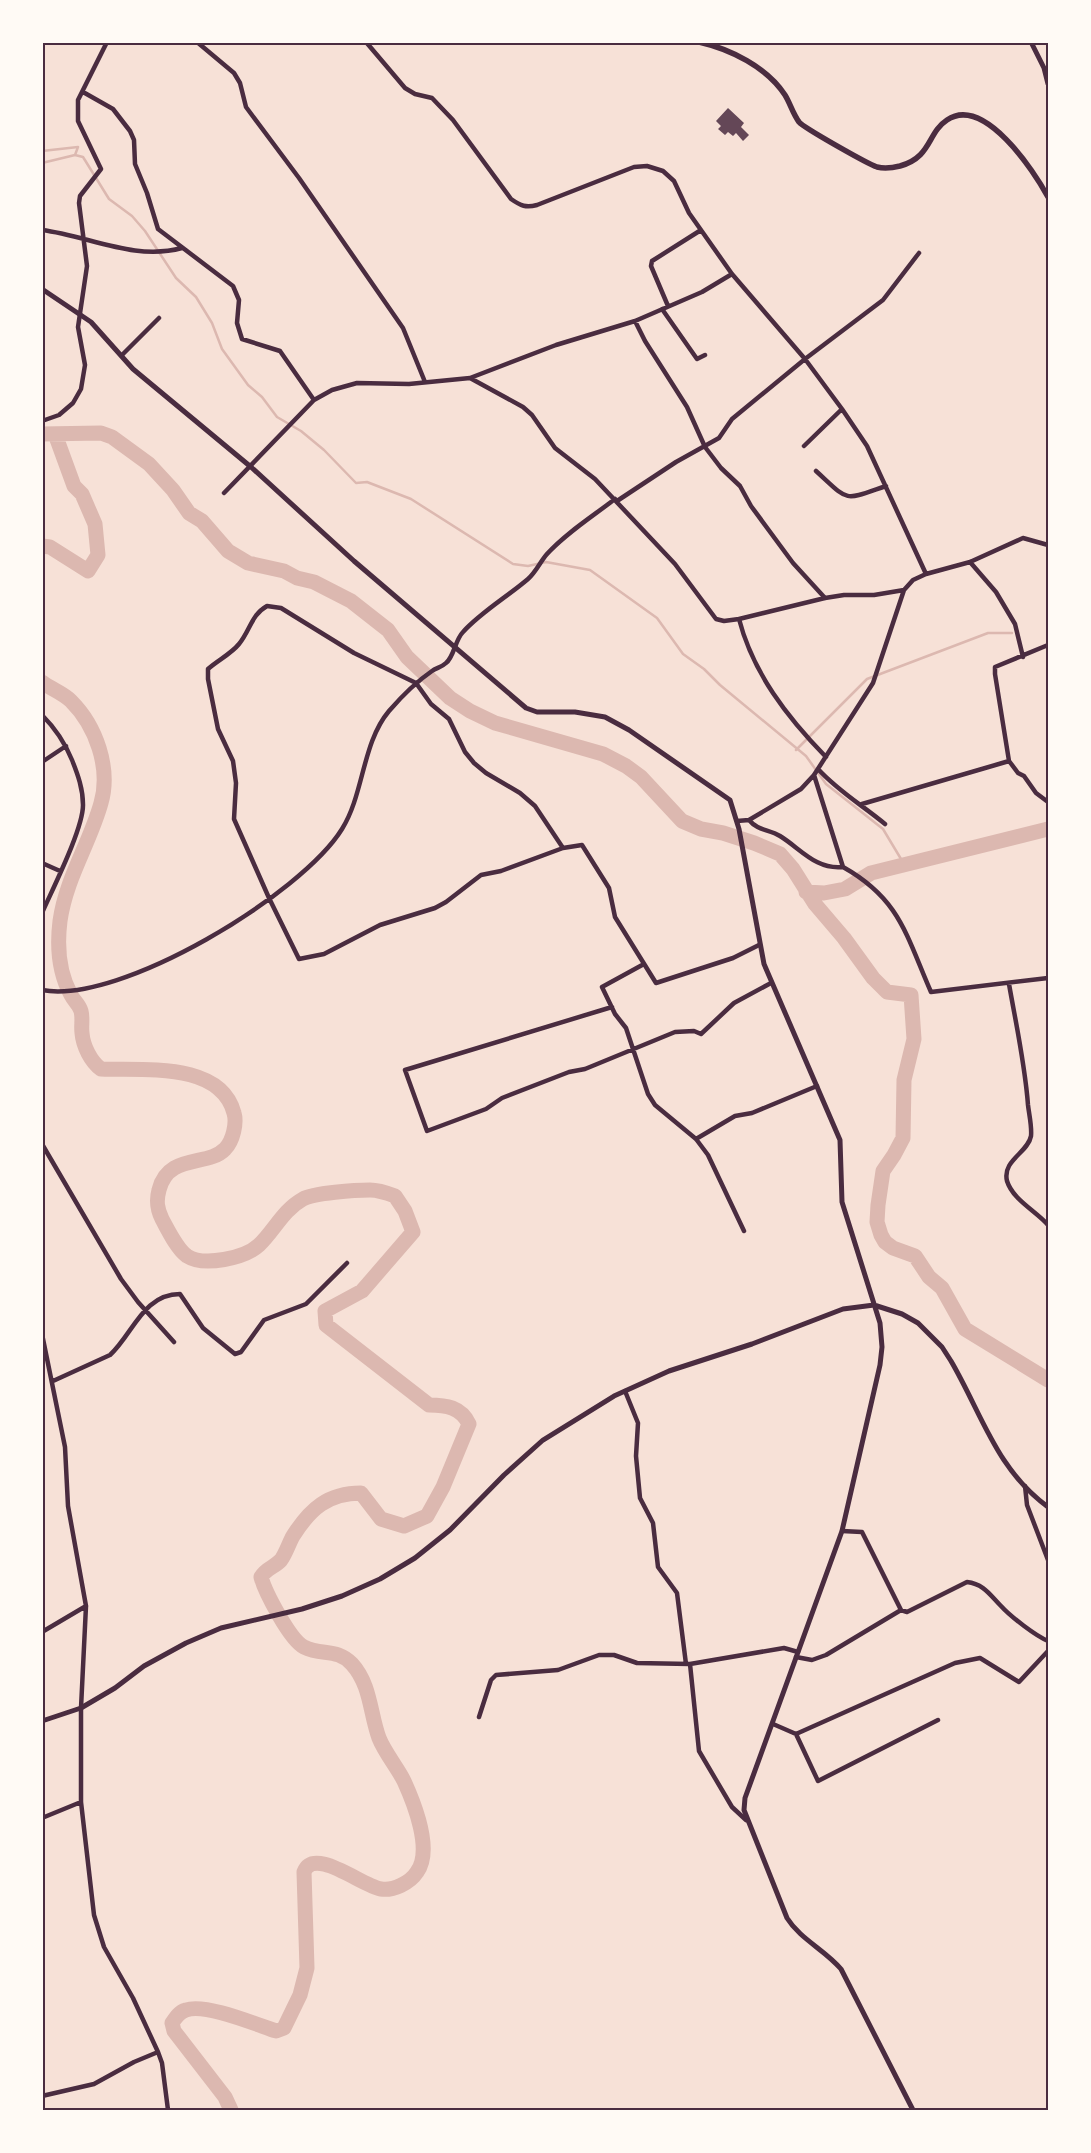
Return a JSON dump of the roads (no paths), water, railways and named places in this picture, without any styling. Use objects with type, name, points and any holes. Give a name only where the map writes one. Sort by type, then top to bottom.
[{"type":"main road","points":[[699,42],[724,48],[766,74],[784,93],[799,122],[815,134],[876,166],[891,168],[917,159],[945,121],[956,115],[968,115],[980,119],[992,126],[1029,164],[1048,197]]},
{"type":"street","points":[[42,421],[59,415],[73,403],[81,390],[85,365],[78,326],[87,266],[85,240],[80,215],[80,196],[101,169],[78,121],[78,100],[84,92],[107,42]]},
{"type":"street","points":[[197,42],[234,73],[240,83],[246,107],[299,178],[402,328],[425,382]]},
{"type":"street","points":[[366,42],[405,88],[415,94],[432,98],[453,120],[511,199],[520,205],[527,207],[537,205],[634,167],[647,166],[663,171],[674,181],[689,212],[732,274],[805,359],[867,446],[926,574]]},
{"type":"street","points":[[1031,42],[1048,84]]},
{"type":"street","points":[[84,92],[113,109],[130,131],[134,140],[135,164],[147,193],[158,229],[233,286],[239,300],[237,323],[242,339],[280,351],[314,400]]},
{"type":"street","points":[[42,230],[112,247],[154,251],[182,248]]},
{"type":"street","points":[[668,306],[652,266],[652,261],[701,230]]},
{"type":"street","points":[[42,990],[53,992],[94,988],[157,965],[188,949],[269,898],[322,854],[341,831],[353,810],[379,725],[418,682],[447,663],[462,632],[532,575],[547,555],[616,500],[676,462],[719,438],[732,419],[805,359],[883,300],[919,253]]},
{"type":"street","points":[[224,493],[314,400],[332,390],[357,383],[409,384],[470,378],[556,345],[635,321],[702,292],[732,274]]},
{"type":"street","points":[[42,289],[103,332],[133,369],[250,466],[354,561],[455,645],[526,708],[536,712],[575,712],[605,717],[629,730],[724,794],[732,804],[739,829],[759,945],[772,983],[840,1140],[842,1202],[880,1323],[882,1347],[880,1365],[842,1531],[745,1798],[744,1810],[746,1820],[787,1918],[793,1926],[824,1951],[841,1970],[913,2110]]},
{"type":"street","points":[[662,308],[697,359],[705,355]]},
{"type":"street","points":[[122,356],[159,318]]},
{"type":"street","points":[[635,321],[645,341],[687,406],[705,447],[721,468],[740,486],[751,506],[793,563],[825,598]]},
{"type":"street","points":[[470,378],[523,407],[532,415],[555,448],[588,473],[616,500],[675,564],[716,619],[724,621],[738,619],[844,595],[874,595],[904,590]]},
{"type":"street","points":[[804,446],[842,409]]},
{"type":"street","points":[[816,471],[843,496],[852,498],[886,486]]},
{"type":"street","points":[[737,821],[749,820],[801,789],[814,775],[873,683],[904,590],[913,580],[926,574],[970,562],[1023,538],[1048,545]]},
{"type":"street","points":[[970,562],[996,592],[1015,624],[1023,657]]},
{"type":"street","points":[[563,848],[535,806],[520,793],[486,773],[465,752],[449,719],[431,704],[418,682],[354,653],[281,608],[266,606],[255,616],[241,642],[234,650],[208,669],[208,679],[218,729],[233,762],[236,783],[234,819],[269,898],[299,959],[324,954],[380,925],[435,908],[446,902],[471,880],[481,875],[501,871],[563,848],[582,845],[609,888],[615,917],[656,983],[733,958],[759,945]]},
{"type":"street","points":[[738,619],[746,647],[782,707],[826,757]]},
{"type":"street","points":[[1048,645],[996,667],[1009,761],[1036,792],[1048,802]]},
{"type":"street","points":[[42,715],[56,730],[66,746],[81,780],[84,806],[76,832],[42,913]]},
{"type":"street","points":[[42,762],[66,746]]},
{"type":"street","points":[[862,804],[1009,761]]},
{"type":"street","points":[[818,768],[845,794],[862,804],[885,824]]},
{"type":"street","points":[[814,775],[843,866],[870,884],[894,910],[931,992],[1048,978]]},
{"type":"street","points":[[749,820],[759,829],[780,836],[804,856],[816,862],[836,868],[843,866]]},
{"type":"street","points":[[42,863],[60,871]]},
{"type":"street","points":[[644,964],[602,987],[626,1028],[648,1094],[655,1106],[696,1139],[708,1154],[744,1231]]},
{"type":"street","points":[[612,1007],[405,1070],[427,1131],[486,1109],[502,1098],[569,1072],[585,1070],[675,1032],[694,1031],[702,1034],[734,1003],[772,983]]},
{"type":"street","points":[[1009,984],[1026,1080],[1031,1136],[1026,1147],[1014,1158],[1008,1167],[1007,1180],[1014,1194],[1048,1225]]},
{"type":"street","points":[[696,1139],[735,1116],[752,1113],[817,1086]]},
{"type":"street","points":[[42,1144],[122,1279],[145,1310],[174,1342]]},
{"type":"street","points":[[53,1381],[110,1355],[145,1310],[154,1302],[170,1294],[180,1294],[203,1328],[236,1354],[241,1352],[264,1320],[306,1304],[347,1263]]},
{"type":"street","points":[[42,1721],[81,1708],[115,1688],[144,1666],[186,1643],[221,1628],[302,1609],[342,1596],[380,1579],[414,1558],[450,1530],[529,1451],[577,1417],[625,1391],[669,1371],[752,1344],[843,1309],[874,1305],[902,1314],[918,1324],[942,1347],[961,1379],[1002,1460],[1025,1486],[1048,1507]]},
{"type":"street","points":[[42,1334],[65,1447],[68,1506],[86,1606],[81,1708],[81,1802],[94,1915],[104,1947],[132,1998],[158,2052],[162,2063],[168,2110]]},
{"type":"street","points":[[625,1391],[638,1423],[636,1456],[640,1498],[653,1523],[658,1567],[677,1593],[699,1751],[732,1807],[746,1820]]},
{"type":"street","points":[[1025,1486],[1027,1505],[1048,1560]]},
{"type":"street","points":[[842,1531],[862,1532],[901,1610],[907,1612],[968,1582],[977,1583],[1002,1608],[1048,1641]]},
{"type":"street","points":[[42,1632],[86,1606]]},
{"type":"street","points":[[479,1717],[490,1680],[496,1675],[558,1670],[599,1655],[614,1656],[637,1663],[688,1664],[784,1648],[812,1660],[826,1655],[901,1610]]},
{"type":"street","points":[[796,1734],[955,1663],[980,1658],[1019,1682],[1048,1651]]},
{"type":"street","points":[[773,1724],[796,1734],[818,1781],[938,1720]]},
{"type":"street","points":[[42,1818],[81,1802]]},
{"type":"street","points":[[42,2096],[94,2084],[134,2062],[158,2052]]},
{"type":"waterway","points":[[42,151],[78,147],[75,155]]},
{"type":"waterway","points":[[42,163],[75,155],[83,157],[109,199],[132,216],[145,231],[176,278],[196,297],[212,323],[222,349],[248,385],[262,397],[277,417],[301,431],[324,450],[356,483],[367,482],[411,499],[513,564],[528,566],[546,562],[590,570],[657,618],[683,654],[704,669],[720,685],[806,756],[826,784],[883,829],[904,864]]},
{"type":"waterway","points":[[42,434],[101,433],[112,437],[149,464],[173,490],[189,513],[202,521],[228,551],[248,563],[284,571],[297,578],[314,582],[351,601],[388,630],[407,657],[450,698],[470,711],[495,723],[603,754],[626,766],[641,777],[682,821],[701,829],[723,833],[754,843],[780,854],[793,869],[815,904],[844,938],[873,978],[887,992],[911,995],[914,1039],[904,1080],[903,1138],[883,1171],[877,1222],[881,1235],[885,1242],[893,1248],[915,1256],[929,1277],[942,1288],[965,1329],[1048,1380]]},
{"type":"waterway","points":[[42,546],[50,547],[88,571],[98,555],[95,524],[82,494],[74,486],[55,434]]},
{"type":"waterway","points":[[796,750],[867,679],[988,633],[1012,633]]},
{"type":"waterway","points":[[42,682],[68,698],[88,723],[99,748],[104,776],[104,790],[101,803],[67,890],[59,930],[61,968],[72,997],[81,1011],[82,1033],[86,1048],[91,1058],[101,1069],[178,1072],[213,1084],[226,1096],[234,1113],[234,1132],[225,1149],[209,1158],[179,1166],[164,1178],[159,1190],[157,1205],[170,1234],[187,1256],[203,1261],[224,1260],[253,1250],[290,1209],[308,1197],[335,1192],[370,1190],[395,1196],[405,1211],[413,1232],[362,1291],[325,1311],[326,1325],[429,1405],[452,1408],[462,1414],[469,1424],[443,1487],[427,1516],[404,1526],[381,1519],[361,1493],[329,1499],[313,1511],[299,1526],[281,1560],[261,1577],[267,1593],[285,1626],[298,1643],[311,1650],[341,1656],[352,1664],[358,1672],[367,1690],[379,1738],[404,1781],[417,1814],[423,1839],[423,1852],[421,1863],[414,1876],[406,1883],[391,1889],[381,1889],[373,1886],[328,1865],[318,1863],[309,1865],[304,1872],[307,1968],[300,1995],[284,2028],[276,2031],[230,2015],[205,2009],[186,2010],[180,2013],[172,2023],[174,2031],[225,2097],[231,2110]]},
{"type":"waterway","points":[[806,892],[824,893],[845,889],[871,873],[1048,829]]}]
